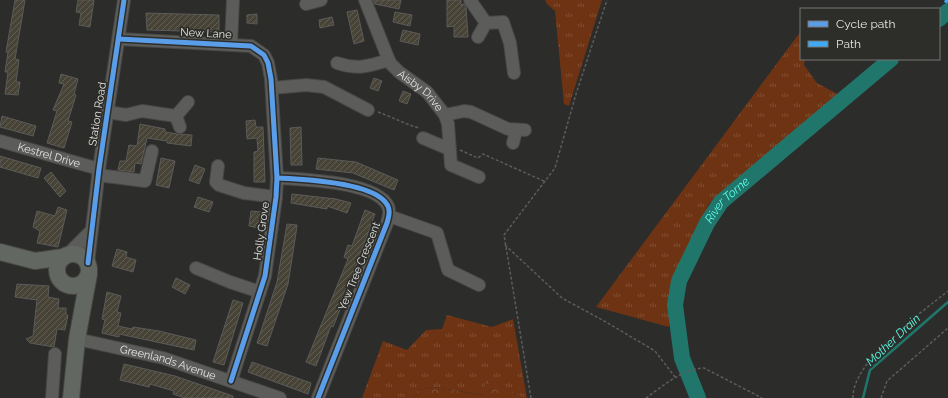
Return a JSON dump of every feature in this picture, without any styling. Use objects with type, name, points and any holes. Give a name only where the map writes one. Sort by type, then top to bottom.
[{"type":"main road","points":[[0,252],[36,261],[80,256],[88,269],[78,332],[71,398]]},
{"type":"main road","points":[[65,257],[58,269],[62,281],[74,303],[78,332]]},
{"type":"main road","points":[[36,261],[69,285],[79,285],[86,278],[88,269]]},
{"type":"street","name":"Station Road","points":[[88,269],[91,231],[124,0]]},
{"type":"street","points":[[232,44],[233,0]]},
{"type":"street","points":[[306,4],[319,0]]},
{"type":"street","name":"Aisby Drive","points":[[365,0],[389,60],[399,72],[427,92],[445,115],[464,111],[471,112],[520,130],[513,143]]},
{"type":"street","points":[[470,0],[486,23]]},
{"type":"street","points":[[486,23],[503,22],[510,43],[514,73]]},
{"type":"street","points":[[478,37],[486,23]]},
{"type":"street","name":"New Lane","points":[[119,39],[251,46],[264,55],[268,63],[272,83]]},
{"type":"street","points":[[337,63],[358,67],[389,60]]},
{"type":"street","points":[[272,83],[324,87],[368,110]]},
{"type":"street","name":"Holly Grove","points":[[231,381],[265,276],[276,197],[277,178],[272,83]]},
{"type":"street","points":[[176,116],[188,102]]},
{"type":"street","points":[[108,112],[126,115],[142,111],[176,116]]},
{"type":"street","points":[[445,115],[448,124],[451,165],[479,177]]},
{"type":"street","points":[[176,116],[180,127]]},
{"type":"street","points":[[422,133],[449,147]]},
{"type":"street","name":"Kestrel Drive","points":[[0,141],[99,172],[145,181],[152,151]]},
{"type":"street","points":[[218,166],[217,184],[244,193],[276,197]]},
{"type":"street","name":"Yew Tree Crescent","points":[[277,178],[339,183],[373,194],[386,203],[390,216],[318,398]]},
{"type":"street","points":[[390,216],[436,233],[448,270],[479,285]]},
{"type":"street","points":[[65,257],[91,231]]},
{"type":"street","points":[[196,268],[260,292]]},
{"type":"street","name":"Greenlands Avenue","points":[[78,332],[163,358],[280,398]]},
{"type":"street","points":[[52,398],[55,354]]},
{"type":"path","points":[[531,398],[504,245],[504,235],[546,182],[555,168],[576,94],[607,0]]},
{"type":"path","points":[[368,110],[393,117],[422,133]]},
{"type":"path","points":[[449,147],[478,158],[483,154],[546,182]]},
{"type":"path","points":[[504,245],[562,298],[655,351],[676,377]]},
{"type":"path","points":[[853,398],[852,388],[860,373],[884,344],[948,291]]},
{"type":"path","points":[[881,398],[886,381],[948,328]]},
{"type":"path","points":[[646,398],[676,377],[679,377],[695,368],[704,368],[762,398]]},
{"type":"green space","points":[[545,0],[602,0],[569,106],[564,104],[555,11],[547,4]]},
{"type":"green space","points":[[800,32],[800,60],[805,60],[804,65],[817,83],[843,97],[709,204],[671,288],[669,327],[596,307]]},
{"type":"green space","points":[[447,315],[492,327],[513,319],[527,398],[523,398],[487,378],[484,395],[434,387],[418,390],[414,398],[362,398],[383,341],[407,350],[426,330],[442,329]]},
{"type":"green space","points":[[487,377],[523,398],[414,398],[418,390],[434,387],[483,395]]},
{"type":"building","points":[[15,0],[25,0],[15,59],[19,60],[16,82],[20,82],[18,95],[5,94],[8,72],[5,72],[8,52],[6,52]]},
{"type":"building","points":[[78,0],[94,0],[90,27],[79,25],[81,13],[76,12]]},
{"type":"building","points":[[373,0],[401,0],[399,9],[375,4]]},
{"type":"building","points":[[447,0],[461,0],[461,5],[464,4],[466,7],[468,37],[454,37],[454,26],[447,27]]},
{"type":"building","points":[[357,10],[364,41],[354,44],[347,12]]},
{"type":"building","points":[[395,12],[412,15],[410,26],[393,22]]},
{"type":"building","points":[[146,13],[219,15],[219,32],[147,30]]},
{"type":"building","points":[[257,14],[257,24],[247,23],[247,15]]},
{"type":"building","points":[[332,17],[334,25],[320,28],[319,20]]},
{"type":"building","points":[[403,30],[420,34],[418,45],[400,41]]},
{"type":"building","points":[[61,74],[78,79],[74,94],[76,95],[68,121],[72,122],[64,148],[47,143],[57,111],[53,110],[64,84],[59,83]]},
{"type":"building","points":[[374,78],[382,81],[378,91],[370,88]]},
{"type":"building","points":[[403,91],[411,94],[407,104],[399,101]]},
{"type":"building","points":[[2,116],[36,126],[33,136],[0,127]]},
{"type":"building","points":[[255,120],[256,127],[263,127],[265,182],[254,182],[254,152],[258,151],[257,138],[247,139],[246,121]]},
{"type":"building","points":[[140,124],[165,129],[165,132],[192,135],[191,146],[167,143],[167,141],[147,138],[141,164],[135,163],[134,172],[118,170],[120,161],[126,161],[129,145],[137,146]]},
{"type":"building","points":[[301,127],[302,165],[291,165],[290,128]]},
{"type":"building","points":[[0,156],[41,168],[38,178],[0,167]]},
{"type":"building","points":[[161,158],[175,161],[169,188],[156,185]]},
{"type":"building","points":[[318,158],[356,162],[398,180],[394,190],[353,173],[316,169]]},
{"type":"building","points":[[195,165],[205,169],[199,184],[189,180]]},
{"type":"building","points":[[51,172],[66,191],[60,197],[44,178]]},
{"type":"building","points":[[292,194],[336,199],[351,203],[347,213],[327,206],[327,209],[291,203]]},
{"type":"building","points":[[198,197],[213,202],[209,212],[194,207]]},
{"type":"building","points":[[58,207],[67,210],[58,247],[37,243],[40,231],[33,227],[37,211],[55,216]]},
{"type":"building","points":[[365,210],[375,214],[339,312],[333,327],[331,326],[316,366],[306,362],[348,259],[344,257],[348,245],[352,246]]},
{"type":"building","points":[[251,211],[261,212],[259,228],[249,226]]},
{"type":"building","points":[[287,224],[297,225],[288,284],[267,346],[257,343],[277,282]]},
{"type":"building","points":[[117,249],[127,252],[126,257],[136,260],[133,272],[112,266]]},
{"type":"building","points":[[176,278],[190,285],[185,294],[172,287]]},
{"type":"building","points":[[17,284],[49,286],[48,297],[59,299],[58,308],[66,308],[66,315],[68,315],[65,330],[57,329],[54,347],[30,343],[26,339],[33,336],[37,300],[15,297]]},
{"type":"building","points":[[107,292],[121,296],[117,312],[121,313],[118,326],[132,329],[133,327],[159,331],[196,340],[194,350],[119,334],[119,337],[102,333],[105,320],[102,319]]},
{"type":"building","points":[[233,300],[243,303],[224,365],[213,362]]},
{"type":"building","points":[[252,362],[311,383],[308,394],[248,372]]},
{"type":"building","points":[[124,364],[175,376],[233,396],[233,398],[185,398],[173,394],[174,391],[150,384],[149,387],[120,380]]},
{"type":"waterway","name":"River Torne","points":[[940,18],[948,11]]},
{"type":"waterway","name":"River Torne","points":[[698,398],[682,358],[675,305],[679,281],[707,223],[721,202],[890,60]]},
{"type":"waterway","name":"Mother Drain","points":[[863,398],[870,370],[948,302]]},
{"type":"cycle path","points":[[88,263],[99,169],[124,0]]},
{"type":"cycle path","points":[[119,39],[251,46],[264,55],[268,63],[271,79],[277,178],[276,197],[265,276],[231,381]]},
{"type":"cycle path","points":[[277,178],[302,179],[352,186],[366,190],[378,196],[388,205],[389,210],[387,223],[318,398]]}]
